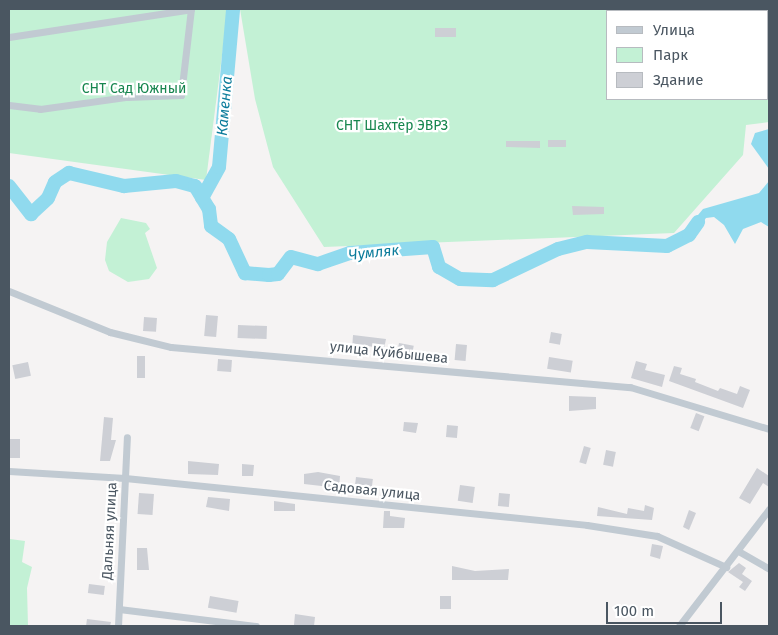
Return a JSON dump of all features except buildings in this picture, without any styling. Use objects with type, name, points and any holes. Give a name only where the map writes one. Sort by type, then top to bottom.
[{"type":"street","points":[[9,37],[191,9],[181,95],[127,97],[40,109],[9,104]]},
{"type":"street","name":"улица Куйбышева","points":[[9,291],[110,332],[171,347],[603,384],[668,396],[769,429]]},
{"type":"street","name":"Дальняя улица","points":[[118,626],[127,438]]},
{"type":"street","name":"Садовая улица","points":[[9,471],[125,478],[588,525],[657,536],[726,567]]},
{"type":"street","points":[[679,626],[740,552],[769,509]]},
{"type":"street","points":[[740,552],[769,569]]},
{"type":"street","points":[[119,608],[256,626]]},
{"type":"green space","name":"СНТ Сад Южный","points":[[9,9],[228,9],[206,180],[9,153]]},
{"type":"green space","name":"СНТ Шахтёр ЭВРЗ","points":[[240,9],[769,9],[769,122],[746,125],[743,155],[674,233],[324,247],[273,167],[255,99]]},
{"type":"green space","points":[[121,218],[146,223],[150,229],[145,233],[157,268],[149,279],[128,282],[109,271],[105,260],[107,242]]},
{"type":"green space","points":[[10,539],[25,541],[22,562],[32,567],[27,588],[28,626],[9,626]]},
{"type":"water","points":[[769,129],[769,169],[751,144],[755,133]]},
{"type":"water","points":[[769,181],[769,227],[761,222],[743,229],[735,244],[724,225],[714,217],[706,218],[690,241],[688,227],[703,209],[759,193]]},
{"type":"waterway","name":"Каменка","points":[[202,198],[219,167],[233,9]]},
{"type":"waterway","name":"Чумляк","points":[[9,186],[31,214],[48,198],[55,182],[69,173],[124,186],[176,181],[195,186],[209,209],[211,226],[229,239],[245,273],[269,275],[278,274],[291,257],[318,264],[350,253],[433,247],[439,267],[460,279],[493,280],[558,249],[587,242],[667,246],[689,235],[698,222]]}]
